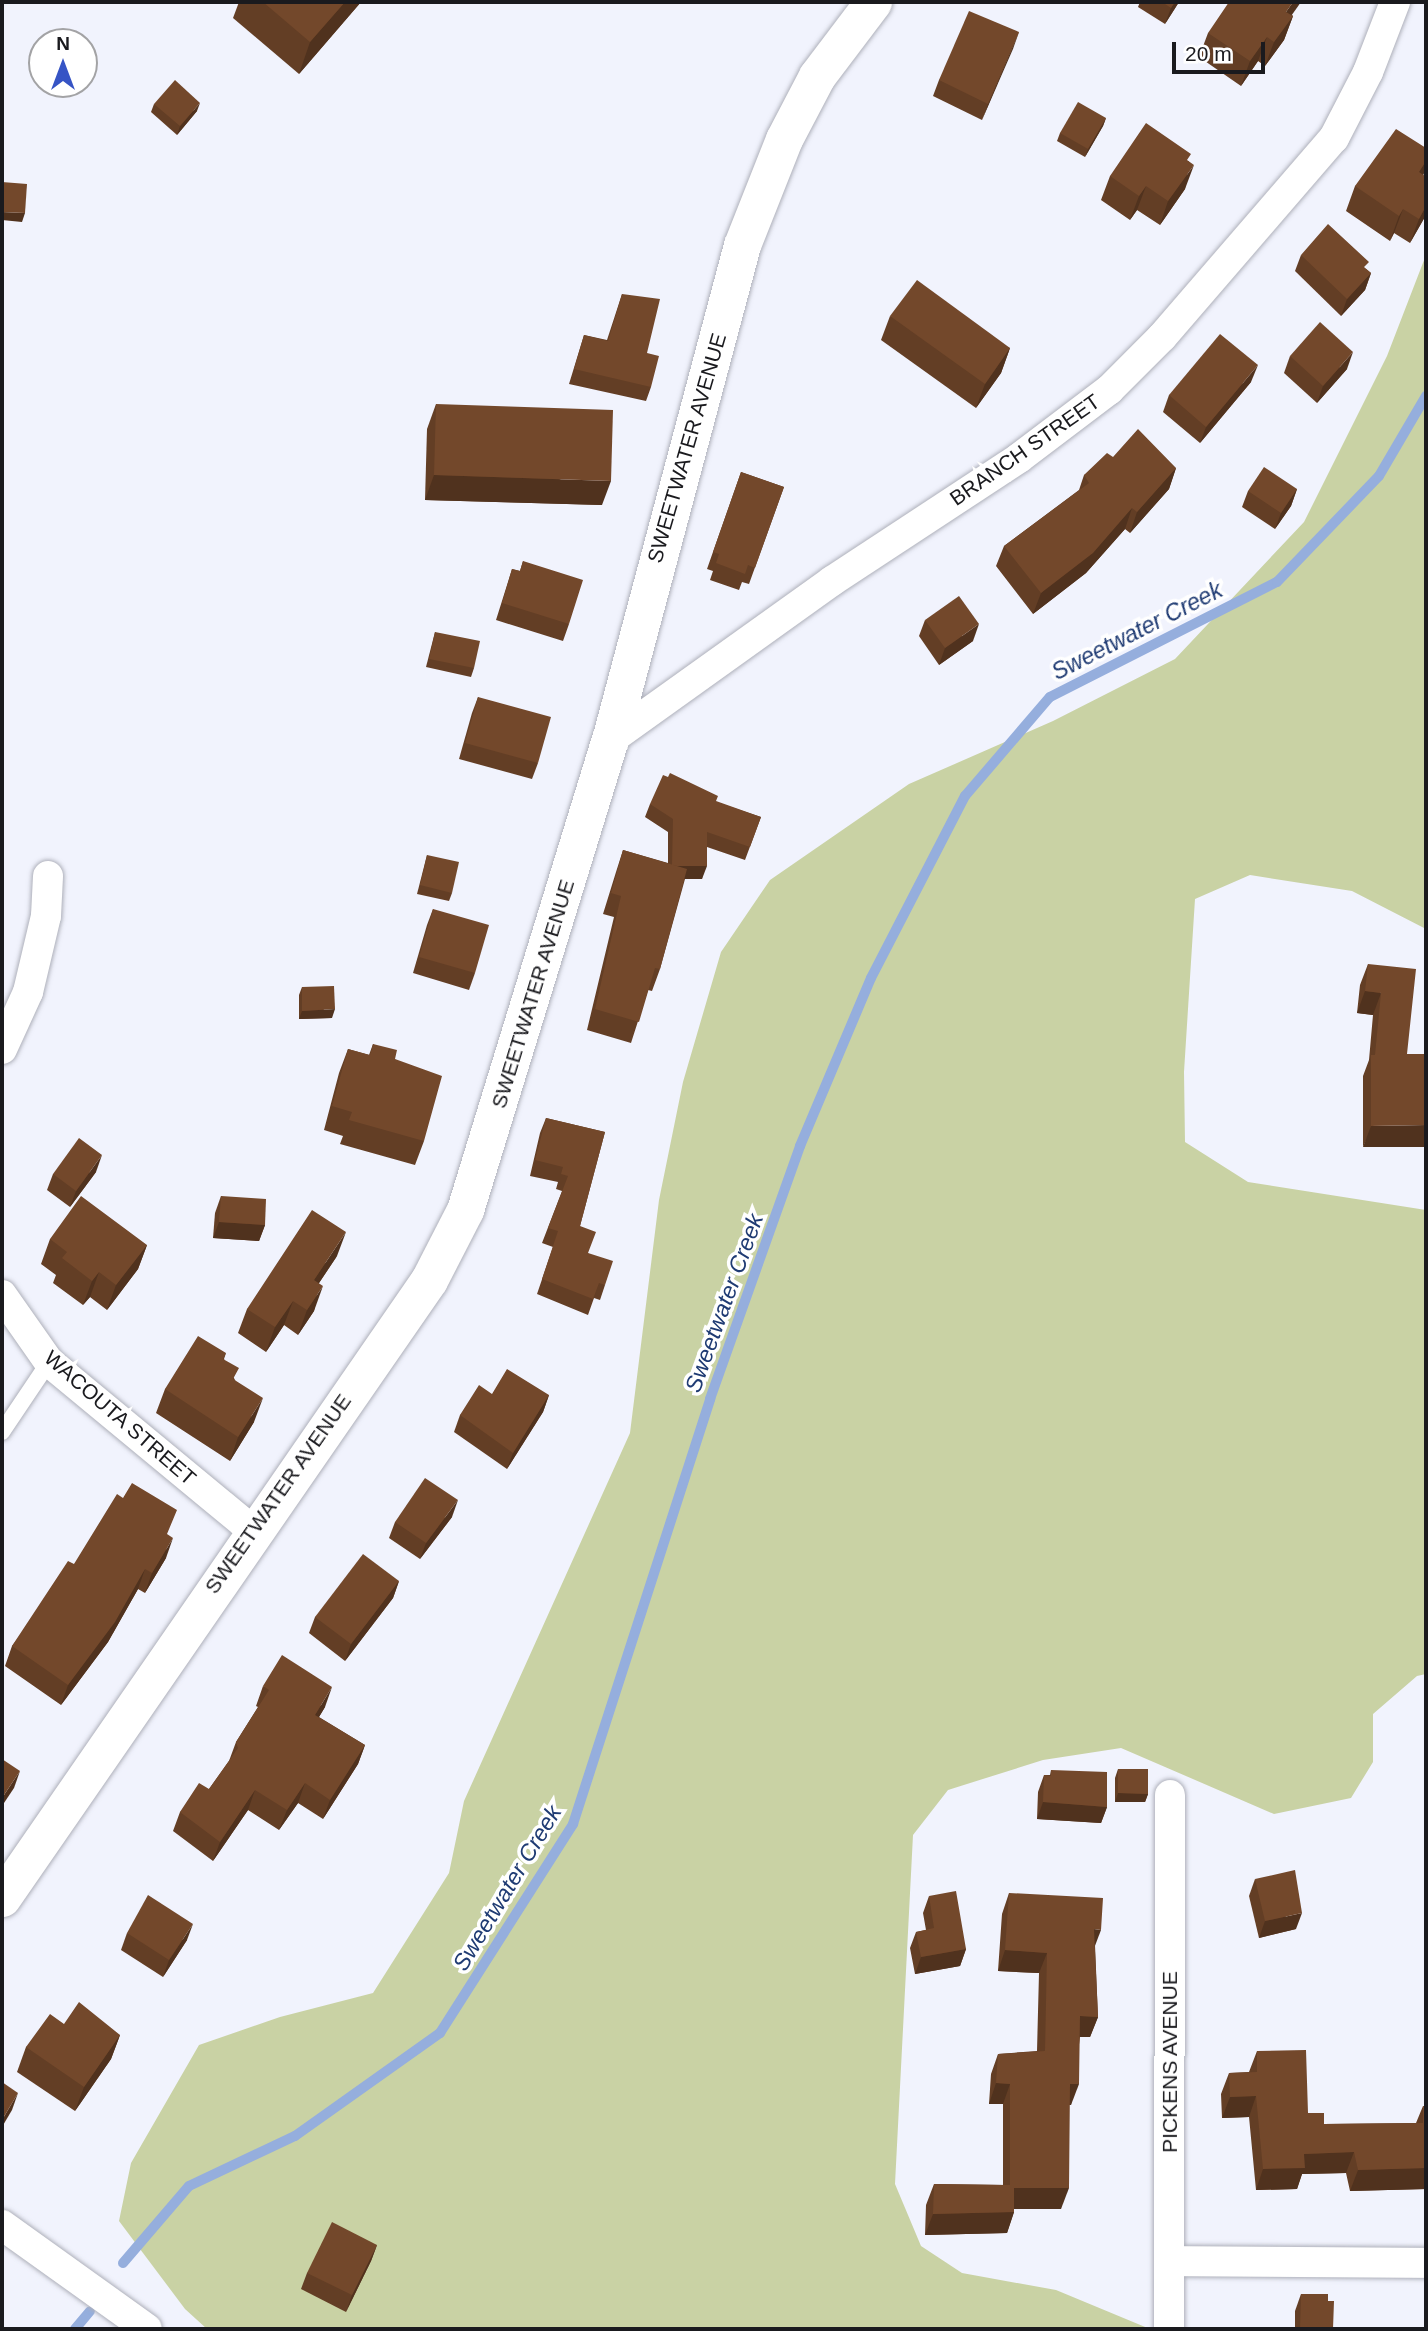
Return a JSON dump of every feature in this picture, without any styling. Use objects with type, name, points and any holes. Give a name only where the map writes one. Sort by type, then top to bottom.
[{"type":"street","name":"SWEETWATER AVENUE","points":[[2,1898],[251,1530],[429,1280],[465,1210],[610,740],[690,430],[755,209],[817,76],[873,2]]},
{"type":"street","name":"BRANCH STREET","points":[[610,740],[832,581],[1019,458],[1109,390],[1162,337],[1334,138],[1368,72],[1395,2]]},
{"type":"street","points":[[2,1049],[15,996],[46,916],[47,876]]},
{"type":"street","name":"WACOUTA STREET","points":[[2,1295],[49,1362],[251,1530]]},
{"type":"street","name":"PICKENS AVENUE","points":[[1169,2329],[1170,1795]]},
{"type":"street","points":[[2,2225],[147,2329]]},
{"type":"street","points":[[1170,2261],[1426,2263]]},
{"type":"lane","points":[[2,1432],[49,1362]]},
{"type":"green space","points":[[1426,255],[1426,929],[1352,891],[1250,875],[1195,899],[1184,1072],[1185,1142],[1248,1182],[1426,1210],[1426,1674],[1417,1676],[1373,1714],[1373,1762],[1351,1798],[1274,1814],[1121,1748],[1043,1760],[948,1790],[913,1835],[895,2184],[921,2246],[962,2273],[1056,2290],[1150,2329],[207,2329],[185,2309],[119,2221],[131,2163],[199,2045],[280,2017],[373,1993],[449,1873],[464,1801],[630,1433],[659,1200],[683,1082],[721,952],[770,880],[909,784],[1053,721],[1175,659],[1304,522],[1387,356]]},
{"type":"building","points":[[263,2],[345,2],[310,42]]},
{"type":"building","points":[[1162,2],[1175,2],[1171,8]]},
{"type":"building","points":[[1229,2],[1293,2],[1286,12],[1293,16],[1274,42],[1267,37],[1250,61],[1208,33]]},
{"type":"building","points":[[969,11],[1019,32],[988,104],[939,80]]},
{"type":"building","points":[[175,80],[200,103],[180,126],[154,104]]},
{"type":"building","points":[[1078,102],[1106,118],[1088,149],[1060,133]]},
{"type":"building","points":[[1146,123],[1191,154],[1187,160],[1194,165],[1168,201],[1146,186],[1139,196],[1110,176]]},
{"type":"building","points":[[1396,129],[1426,148],[1426,161],[1419,172],[1426,177],[1426,206],[1419,219],[1403,209],[1399,216],[1355,186]]},
{"type":"building","points":[[2,182],[27,184],[25,213],[2,212]]},
{"type":"building","points":[[1328,224],[1369,262],[1364,267],[1371,273],[1347,299],[1301,255]]},
{"type":"building","points":[[917,280],[1010,348],[985,384],[890,316]]},
{"type":"building","points":[[622,294],[660,299],[647,353],[659,356],[651,387],[574,369],[584,335],[608,341]]},
{"type":"building","points":[[1320,322],[1353,352],[1323,386],[1290,356]]},
{"type":"building","points":[[1220,334],[1258,365],[1206,427],[1169,395]]},
{"type":"building","points":[[436,404],[613,410],[611,481],[434,475]]},
{"type":"building","points":[[1138,429],[1176,468],[1137,512],[1132,508],[1093,553],[1041,593],[1004,546],[1089,483],[1084,475],[1107,453],[1113,457]]},
{"type":"building","points":[[1264,467],[1297,489],[1281,513],[1248,491]]},
{"type":"building","points":[[741,472],[784,487],[755,568],[748,565],[745,574],[716,563],[719,554],[713,552]]},
{"type":"building","points":[[523,561],[583,580],[569,624],[502,603],[512,569],[520,571]]},
{"type":"building","points":[[959,596],[979,624],[945,648],[925,620]]},
{"type":"building","points":[[435,632],[480,641],[474,668],[429,659]]},
{"type":"building","points":[[478,697],[551,717],[538,763],[465,743]]},
{"type":"building","points":[[670,773],[718,796],[716,801],[761,817],[750,847],[707,832],[707,866],[672,865],[673,819],[650,804],[663,775],[668,777]]},
{"type":"building","points":[[623,850],[687,869],[660,969],[655,968],[639,1022],[595,1009],[621,896],[611,893]]},
{"type":"building","points":[[427,855],[459,862],[452,893],[420,885]]},
{"type":"building","points":[[433,909],[489,925],[475,973],[419,957]]},
{"type":"building","points":[[1368,964],[1416,969],[1407,1054],[1426,1054],[1426,1125],[1371,1126],[1371,1055],[1375,1055],[1381,993],[1365,991]]},
{"type":"building","points":[[334,986],[335,1009],[302,1011],[302,987]]},
{"type":"building","points":[[373,1044],[397,1050],[395,1059],[442,1076],[424,1141],[349,1120],[352,1112],[332,1106],[348,1049],[370,1055]]},
{"type":"building","points":[[546,1118],[605,1132],[580,1226],[596,1232],[588,1253],[613,1261],[605,1285],[599,1283],[593,1299],[542,1279],[558,1231],[548,1228],[568,1176],[561,1174],[563,1167],[535,1160]]},
{"type":"building","points":[[79,1138],[102,1155],[76,1191],[53,1174]]},
{"type":"building","points":[[81,1196],[147,1245],[116,1285],[99,1272],[92,1281],[62,1258],[67,1252],[50,1239]]},
{"type":"building","points":[[221,1196],[266,1199],[265,1225],[219,1222]]},
{"type":"building","points":[[312,1210],[346,1232],[314,1280],[323,1286],[307,1310],[293,1301],[275,1327],[247,1309]]},
{"type":"building","points":[[198,1336],[226,1353],[223,1359],[239,1368],[233,1379],[263,1398],[238,1437],[165,1389]]},
{"type":"building","points":[[507,1369],[549,1395],[513,1453],[460,1415],[479,1385],[492,1394]]},
{"type":"building","points":[[425,1478],[458,1500],[426,1543],[395,1522]]},
{"type":"building","points":[[132,1483],[177,1510],[167,1534],[173,1538],[152,1573],[145,1569],[115,1622],[68,1685],[12,1646],[68,1561],[74,1564],[117,1494],[123,1498]]},
{"type":"building","points":[[363,1554],[399,1581],[351,1644],[315,1617]]},
{"type":"building","points":[[282,1655],[332,1687],[315,1715],[365,1745],[330,1800],[305,1783],[287,1810],[255,1790],[220,1842],[180,1812],[199,1783],[209,1789],[238,1748],[236,1742],[269,1690],[263,1686]]},
{"type":"building","points":[[2,1759],[20,1771],[2,1798]]},
{"type":"building","points":[[1118,1769],[1148,1769],[1148,1794],[1118,1793]]},
{"type":"building","points":[[1051,1770],[1107,1772],[1107,1807],[1043,1802],[1044,1775],[1051,1776]]},
{"type":"building","points":[[1295,1870],[1302,1913],[1265,1921],[1255,1879]]},
{"type":"building","points":[[956,1891],[966,1949],[921,1957],[916,1932],[934,1928],[929,1896]]},
{"type":"building","points":[[1009,1893],[1103,1898],[1101,1930],[1094,1929],[1098,2017],[1080,2016],[1079,2084],[1070,2084],[1069,2188],[1014,2188],[1014,2212],[933,2214],[934,2184],[1010,2185],[1010,2084],[996,2083],[998,2054],[1045,2051],[1047,1953],[1005,1950]]},
{"type":"building","points":[[148,1895],[193,1924],[169,1960],[127,1933]]},
{"type":"building","points":[[79,2002],[120,2035],[84,2087],[26,2047],[50,2014],[64,2024]]},
{"type":"building","points":[[1306,2050],[1308,2113],[1324,2113],[1324,2124],[1423,2123],[1423,2106],[1426,2106],[1426,2168],[1358,2170],[1354,2152],[1304,2154],[1305,2168],[1263,2169],[1256,2096],[1230,2097],[1229,2073],[1257,2072],[1257,2051]]},
{"type":"building","points":[[2,2082],[18,2093],[2,2120]]},
{"type":"building","points":[[332,2222],[377,2245],[352,2295],[307,2273]]},
{"type":"building","points":[[1301,2294],[1328,2294],[1328,2301],[1334,2301],[1333,2329],[1300,2329]]},
{"type":"waterway","name":"Sweetwater Creek","points":[[123,2263],[189,2186],[295,2136],[440,2033],[573,1824],[710,1399],[800,1146],[871,978],[965,796],[1050,697],[1277,582],[1379,476],[1426,396]]},
{"type":"waterway","name":"Sweetwater Creek","points":[[75,2329],[90,2311]]}]
